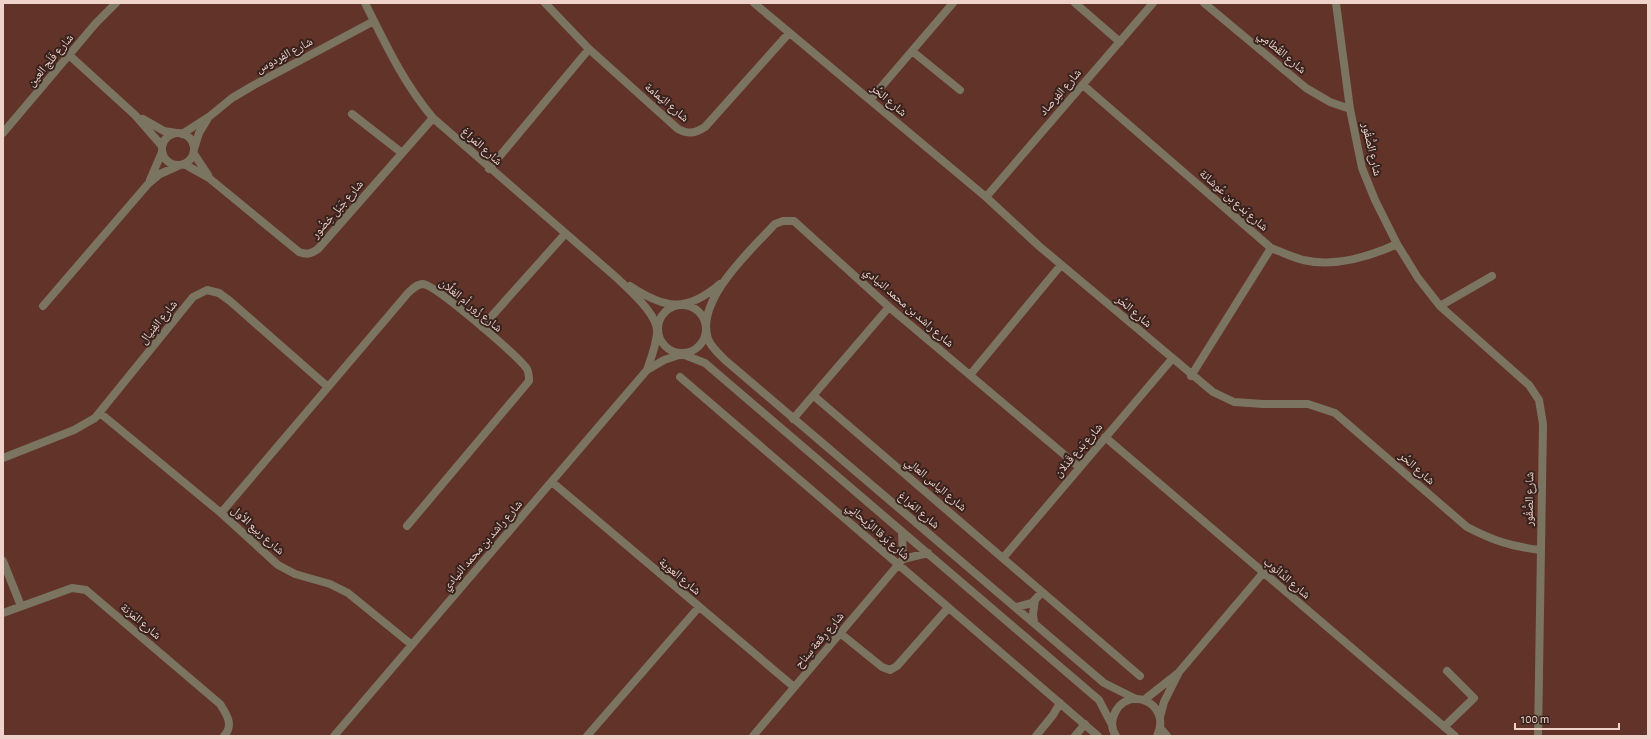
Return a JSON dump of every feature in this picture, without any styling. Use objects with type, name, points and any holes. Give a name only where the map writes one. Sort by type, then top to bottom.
[{"type":"street","name":"شارع فَلَج العين","points":[[3,133],[96,23],[116,3]]},
{"type":"street","name":"شارع المَراغ","points":[[365,3],[405,81],[433,118],[489,169],[617,278],[644,305],[658,331]]},
{"type":"street","name":"شارع اليَمامة","points":[[544,3],[589,49],[678,130],[691,133],[698,132],[705,127],[789,34]]},
{"type":"street","name":"شارع الحُر","points":[[754,3],[789,34],[986,196],[1062,265],[1191,376],[1213,392],[1234,402],[1263,404],[1308,404],[1335,413],[1467,527],[1491,540],[1513,546],[1540,550]]},
{"type":"street","points":[[870,100],[952,3]]},
{"type":"street","points":[[1075,3],[1120,42]]},
{"type":"street","name":"شارع الفِرصاد","points":[[986,196],[1153,3]]},
{"type":"street","name":"شارع القُطامِي","points":[[1204,3],[1306,88],[1330,102],[1350,109]]},
{"type":"street","name":"شارع الصُّقُور","points":[[1336,3],[1350,109],[1362,168],[1367,183],[1396,244],[1418,278],[1440,306],[1529,385],[1539,400],[1543,424],[1538,736]]},
{"type":"street","name":"شارع الفِردوس","points":[[179,133],[210,116],[232,98],[248,88],[374,21]]},
{"type":"street","points":[[489,169],[589,49]]},
{"type":"street","points":[[912,51],[960,90]]},
{"type":"street","points":[[69,55],[135,115],[162,149],[164,156],[170,164],[182,165]]},
{"type":"street","name":"شارع بَدع بن عُوشانة","points":[[1083,85],[1271,248],[1304,260],[1325,262],[1363,257],[1396,244]]},
{"type":"street","points":[[352,114],[402,154]]},
{"type":"street","points":[[43,306],[148,184],[160,174],[182,165],[192,158],[194,152],[190,139],[179,133],[164,131],[135,115]]},
{"type":"street","name":"شارع الفِردوس","points":[[194,152],[199,133],[210,116]]},
{"type":"street","name":"شارع جَبَل خِضُور","points":[[182,165],[210,178],[299,252],[308,254],[318,249],[433,118]]},
{"type":"street","points":[[148,184],[167,137],[179,133]]},
{"type":"street","name":"شارع جَبَل خِضُور","points":[[194,152],[210,178]]},
{"type":"street","name":"شارع راشد بن محمد النيادي","points":[[682,305],[703,298],[729,275],[775,224],[783,220],[794,221],[889,307],[1079,467]]},
{"type":"street","points":[[482,327],[565,234]]},
{"type":"street","points":[[1191,376],[1271,248]]},
{"type":"street","points":[[970,375],[1062,265]]},
{"type":"street","name":"شارع راشد بن محمد النيادي","points":[[706,324],[711,304],[729,275]]},
{"type":"street","points":[[1440,306],[1492,276]]},
{"type":"street","name":"شارع المَراغ","points":[[617,278],[654,300],[682,305]]},
{"type":"street","name":"شارع زُور أم الغلَّان","points":[[221,513],[415,286],[424,284],[435,289],[482,327],[527,369],[528,381],[407,526]]},
{"type":"street","name":"شارع الفِنيال","points":[[3,458],[74,430],[100,413],[194,297],[207,290],[219,293],[230,301],[328,387]]},
{"type":"street","points":[[682,354],[691,352],[698,348],[704,341],[706,332],[706,324],[701,314],[692,307],[682,305],[672,307],[664,313],[659,322],[658,331],[660,340],[666,348],[673,352],[705,363],[1099,700],[1116,736]]},
{"type":"street","points":[[793,418],[814,396],[889,307]]},
{"type":"street","name":"شارع المَراغ","points":[[706,324],[708,339],[721,356],[1104,683],[1140,699],[1157,710],[1160,717]]},
{"type":"street","name":"شارع راشد بن محمد النيادي","points":[[647,370],[658,331]]},
{"type":"street","name":"شارع راشد بن محمد النيادي","points":[[339,734],[412,645],[647,370],[664,360],[682,354]]},
{"type":"street","name":"شارع بَدع قَذلان","points":[[1003,558],[1172,359]]},
{"type":"street","name":"شارع بَرقا الرِّيحانِي","points":[[680,377],[900,562],[948,608],[1098,736]]},
{"type":"street","name":"شارع الياس العالِي","points":[[814,396],[1140,676]]},
{"type":"street","name":"شارع ربيع الأول","points":[[100,413],[221,513],[278,565],[295,574],[330,584],[348,593],[412,645]]},
{"type":"street","name":"شارع الدَّانُوب","points":[[1105,437],[1455,736]]},
{"type":"street","name":"شارع العوية","points":[[552,482],[794,688]]},
{"type":"street","points":[[902,533],[900,562],[928,553]]},
{"type":"street","points":[[3,561],[21,606]]},
{"type":"street","name":"شارع رِقعة سِناح","points":[[753,736],[900,562]]},
{"type":"street","points":[[1157,736],[1160,728],[1160,717],[1164,702],[1179,672],[1263,573]]},
{"type":"street","name":"شارع المَزنة","points":[[3,613],[72,588],[86,590],[220,704],[229,719],[229,730],[224,736]]},
{"type":"street","points":[[1016,607],[1024,606],[1035,600],[1042,592]]},
{"type":"street","points":[[1034,623],[1032,614],[1035,600]]},
{"type":"street","points":[[587,736],[699,607]]},
{"type":"street","points":[[840,633],[882,667],[890,670],[897,666],[948,608]]},
{"type":"street","points":[[1444,727],[1474,698],[1447,671]]},
{"type":"street","points":[[1112,725],[1113,717],[1121,704],[1140,699],[1179,672]]},
{"type":"street","points":[[1036,736],[1053,715],[1060,703]]},
{"type":"street","points":[[1075,736],[1084,724]]},
{"type":"street","points":[[1160,728],[1167,736]]}]
